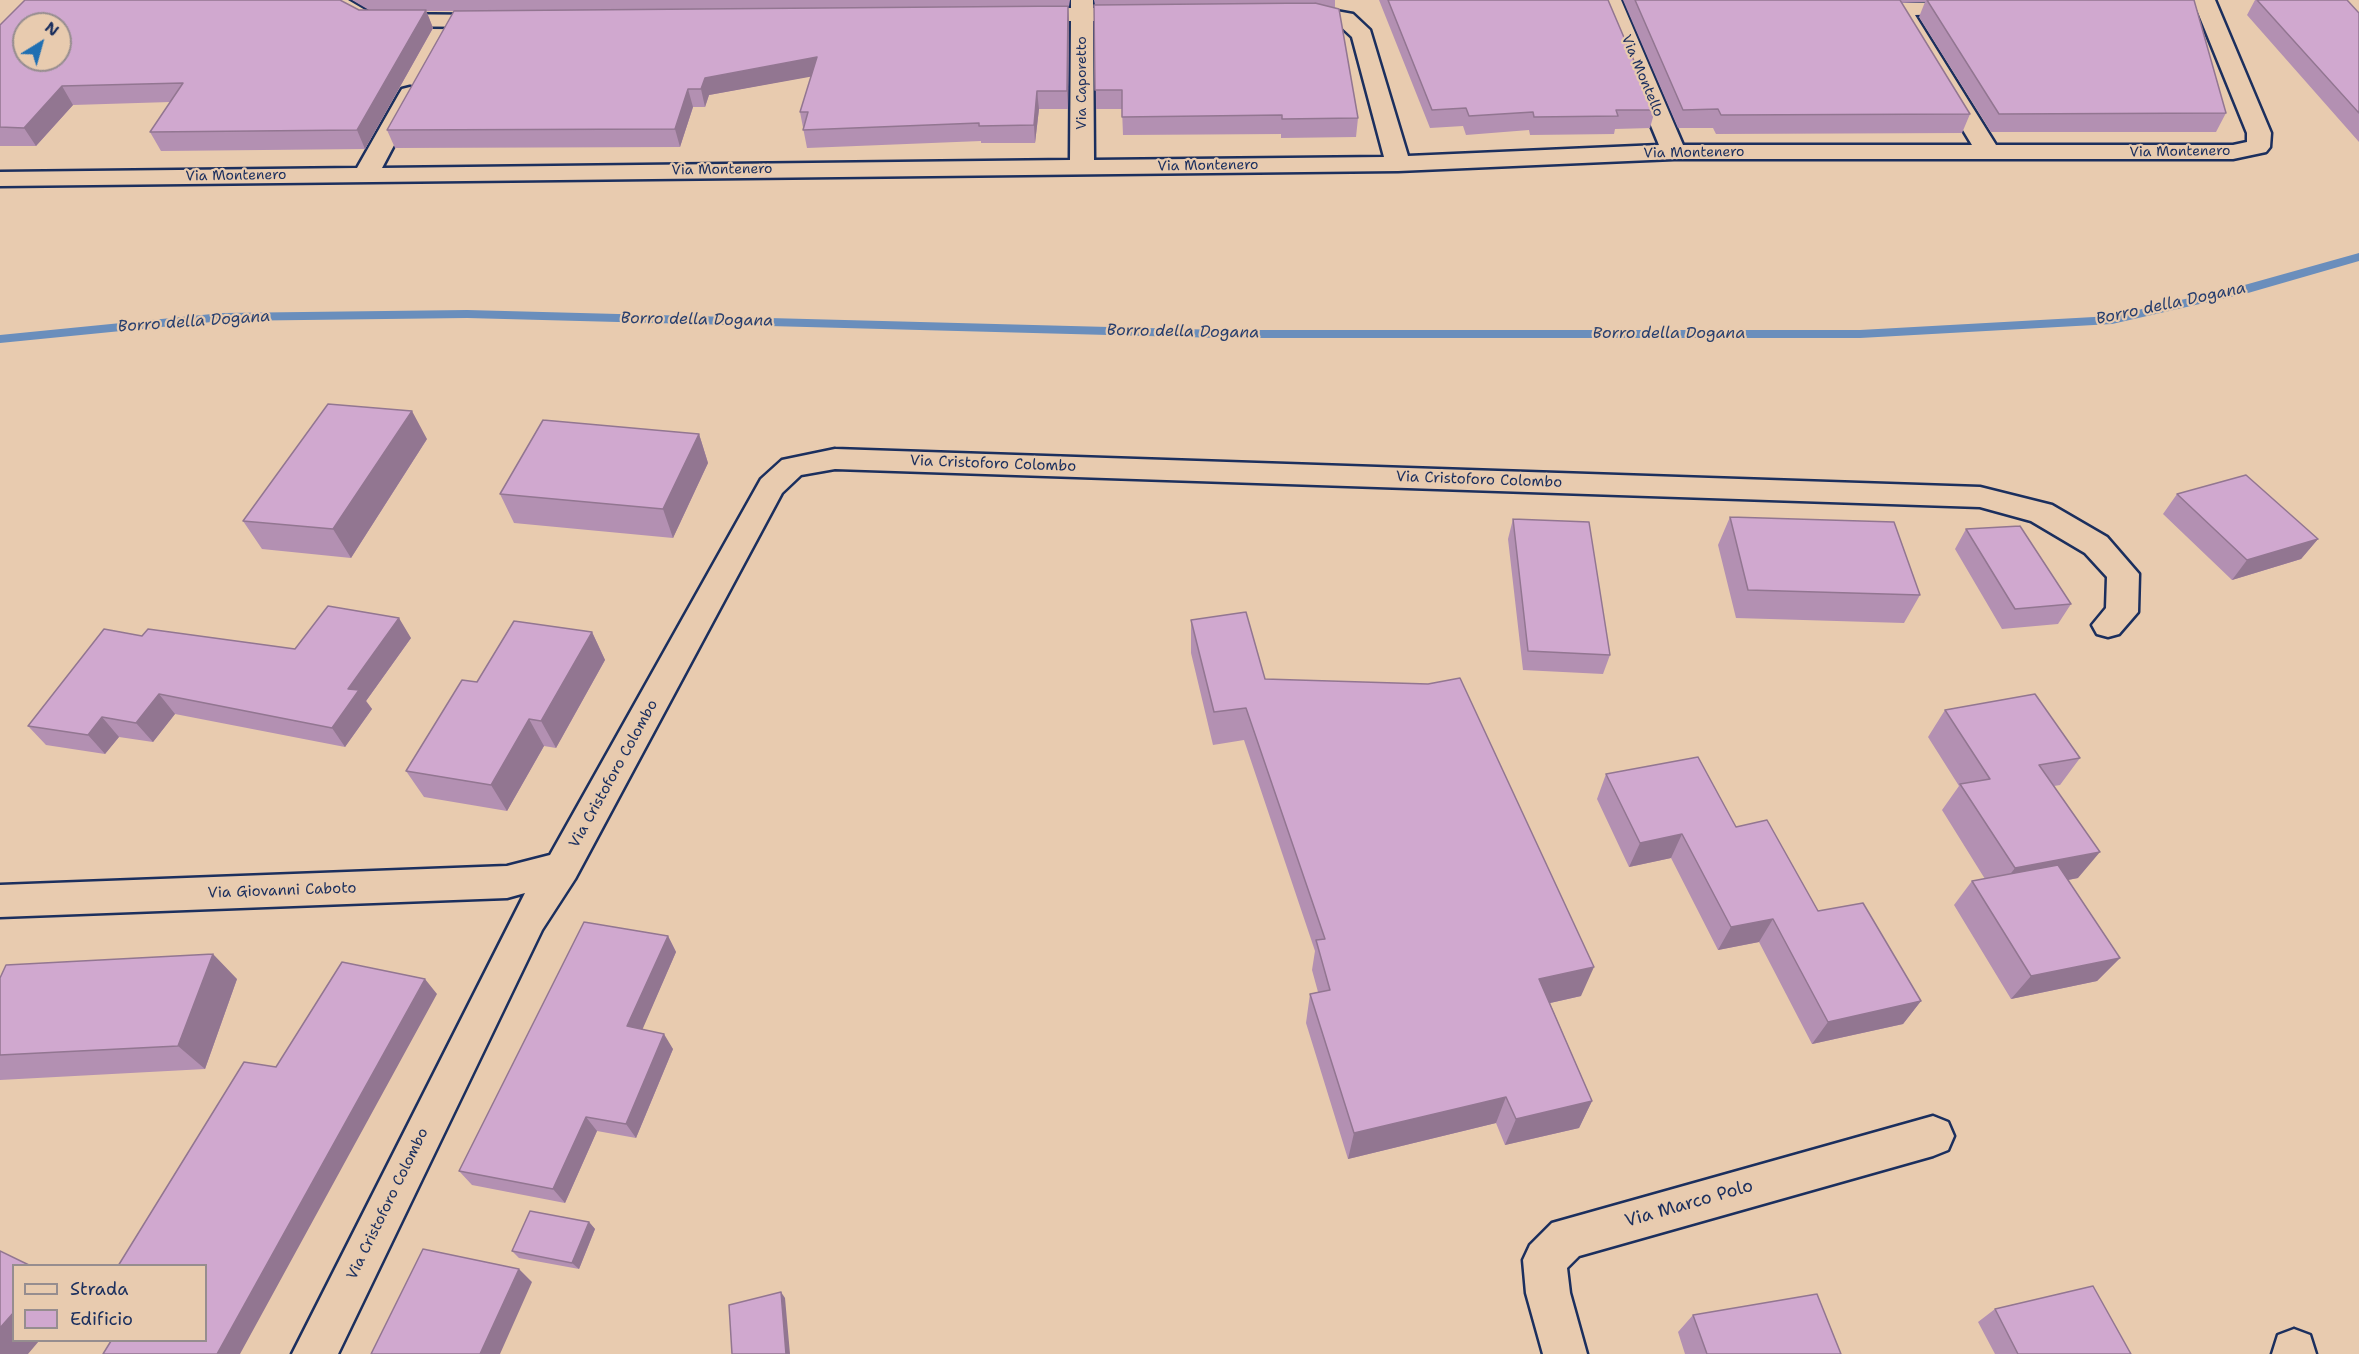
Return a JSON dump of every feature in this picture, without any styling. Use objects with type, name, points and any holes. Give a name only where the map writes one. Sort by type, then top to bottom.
[{"type":"street","points":[[332,0],[368,20],[511,21]]},
{"type":"street","name":"Via Montello","points":[[1610,0],[1674,152]]},
{"type":"street","name":"Via Montenero","points":[[0,179],[1398,164],[1674,152],[2234,152],[2258,147],[2259,133],[2204,0]]},
{"type":"street","points":[[999,15],[1082,7],[1163,14]]},
{"type":"street","name":"Via Caporetto","points":[[1082,7],[1082,167]]},
{"type":"street","points":[[1984,8],[1901,9],[1989,153]]},
{"type":"street","points":[[1280,13],[1314,13],[1345,19],[1362,35],[1398,164]]},
{"type":"street","points":[[440,42],[451,21]]},
{"type":"street","points":[[366,174],[423,72]]},
{"type":"street","name":"Via Cristoforo Colombo","points":[[314,1354],[529,918],[562,868],[771,486],[792,467],[835,459],[1980,497],[2041,513],[2096,545],[2123,574],[2122,612],[2108,625]]},
{"type":"street","name":"Via Giovanni Caboto","points":[[0,902],[507,882],[562,868]]},
{"type":"street","name":"Via Marco Polo","points":[[1565,1354],[1548,1293],[1545,1260],[1567,1238],[1933,1137]]},
{"type":"building","points":[[25,0],[340,0],[359,10],[426,10],[357,130],[150,132],[183,83],[62,86],[24,128],[0,127],[0,25],[12,13],[12,72],[72,72],[72,12],[13,12]]},
{"type":"building","points":[[1388,0],[1608,0],[1655,110],[1616,110],[1618,116],[1534,117],[1533,112],[1469,116],[1466,108],[1432,110]]},
{"type":"building","points":[[1635,0],[1900,0],[1970,114],[1721,115],[1718,109],[1683,110]]},
{"type":"building","points":[[1927,0],[2194,0],[2226,113],[1999,114]]},
{"type":"building","points":[[2257,0],[2347,0],[2359,13],[2359,113]]},
{"type":"building","points":[[1315,3],[1339,9],[1358,118],[1282,119],[1282,115],[1122,117],[1122,90],[1095,90],[1094,5]]},
{"type":"building","points":[[1068,6],[1067,91],[1037,91],[1034,125],[979,126],[979,123],[803,130],[808,112],[800,112],[817,57],[705,78],[701,89],[688,89],[675,129],[387,130],[454,11]]},
{"type":"building","points":[[328,404],[412,411],[333,529],[243,521]]},
{"type":"building","points":[[543,420],[699,434],[663,509],[500,494]]},
{"type":"building","points":[[2246,475],[2318,539],[2247,560],[2177,494]]},
{"type":"building","points":[[1730,517],[1894,522],[1920,595],[1748,590]]},
{"type":"building","points":[[1513,519],[1589,522],[1610,655],[1528,651]]},
{"type":"building","points":[[2020,526],[2071,604],[2015,609],[1966,529]]},
{"type":"building","points":[[328,606],[399,618],[348,689],[359,690],[332,728],[159,694],[136,723],[102,717],[88,735],[28,726],[104,629],[142,636],[148,629],[295,649]]},
{"type":"building","points":[[1246,612],[1265,679],[1428,684],[1460,678],[1594,967],[1539,979],[1592,1101],[1516,1119],[1506,1097],[1354,1133],[1310,994],[1330,990],[1316,940],[1325,939],[1246,708],[1214,712],[1191,620]]},
{"type":"building","points":[[514,621],[592,632],[541,721],[529,719],[491,785],[406,771],[462,680],[477,682]]},
{"type":"building","points":[[2035,694],[2080,758],[2039,765],[2100,852],[2015,868],[1960,784],[1990,779],[1945,710]]},
{"type":"building","points":[[1698,757],[1736,827],[1767,820],[1818,911],[1863,903],[1921,1001],[1828,1022],[1773,919],[1731,927],[1682,834],[1640,843],[1606,774]]},
{"type":"building","points":[[2058,865],[2120,958],[2031,976],[1972,881]]},
{"type":"building","points":[[584,922],[668,936],[627,1026],[664,1034],[626,1124],[586,1117],[553,1189],[459,1171]]},
{"type":"building","points":[[213,954],[178,1046],[0,1055],[0,978],[6,965]]},
{"type":"building","points":[[342,962],[425,979],[217,1354],[103,1354],[110,1342],[207,1342],[207,1264],[119,1264],[244,1062],[276,1067]]},
{"type":"building","points":[[530,1211],[589,1222],[572,1263],[512,1251]]},
{"type":"building","points":[[423,1249],[519,1269],[480,1354],[371,1354]]},
{"type":"building","points":[[0,1251],[27,1264],[12,1264],[12,1314],[0,1328]]},
{"type":"building","points":[[2093,1286],[2131,1354],[2018,1354],[1995,1309]]},
{"type":"building","points":[[781,1292],[786,1354],[732,1354],[729,1305]]},
{"type":"building","points":[[1817,1294],[1841,1354],[1707,1354],[1693,1315]]},
{"type":"waterway","name":"Borro della Dogana","points":[[0,339],[222,317],[467,314],[1222,334],[1860,334],[2112,320],[2243,290],[2359,257]]}]
